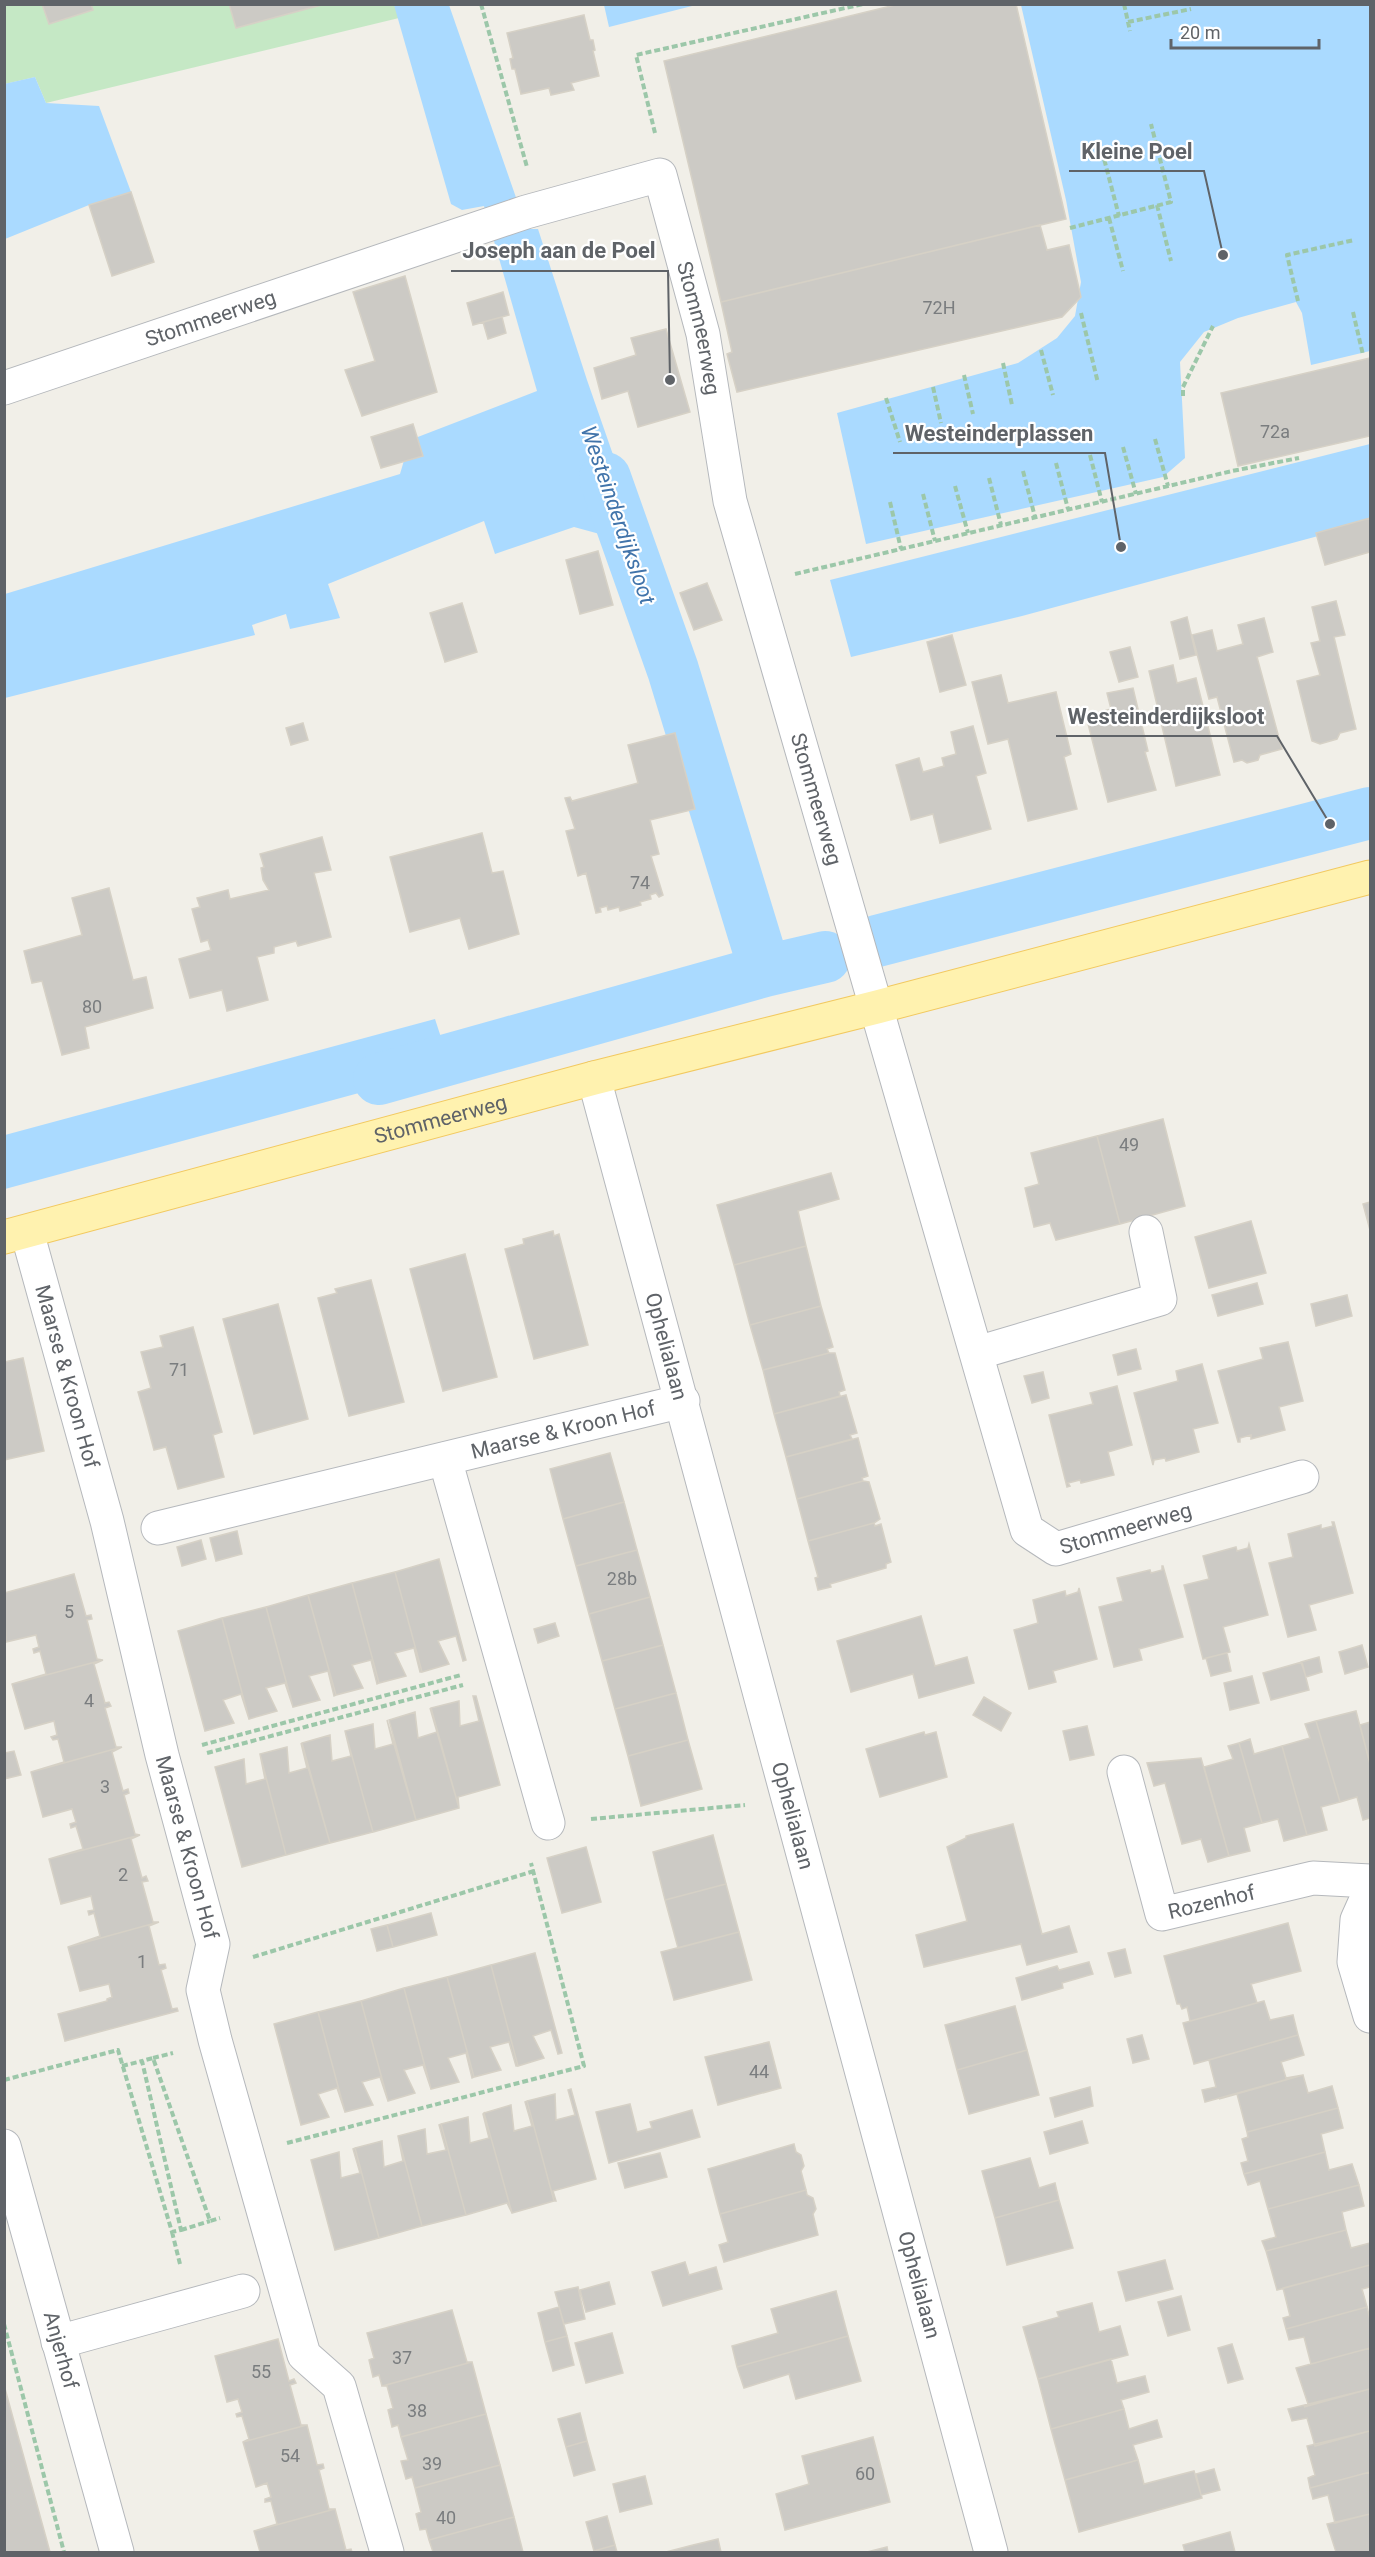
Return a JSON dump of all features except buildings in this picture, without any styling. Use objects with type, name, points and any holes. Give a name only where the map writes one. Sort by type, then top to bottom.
[{"type":"main road","name":"Stommeerweg","points":[[16,1235],[594,1078],[878,1007],[1371,877]]},
{"type":"street","name":"Stommeerweg","points":[[4,388],[482,226],[660,175],[704,334],[730,501],[878,1007],[1027,1530],[1056,1549],[1302,1477]]},
{"type":"street","name":"Ophelialaan","points":[[594,1078],[683,1401],[991,2553]]},
{"type":"street","points":[[976,1353],[1160,1299],[1146,1232]]},
{"type":"street","name":"Maarse & Kroon Hof","points":[[16,1235],[53,1323],[107,1521],[162,1755],[213,1944],[203,1990],[304,2355],[339,2386],[387,2553]]},
{"type":"street","name":"Maarse & Kroon Hof","points":[[158,1528],[683,1401]]},
{"type":"street","name":"Maarse & Kroon Hof","points":[[445,1459],[548,1823]]},
{"type":"street","name":"Rozenhof","points":[[1124,1772],[1162,1914],[1313,1878],[1371,1881]]},
{"type":"street","points":[[1371,1891],[1357,1920],[1354,1962],[1371,2016]]},
{"type":"street","name":"Anjerhof","points":[[4,2146],[117,2553]]},
{"type":"street","points":[[58,2342],[243,2291]]},
{"type":"path","points":[[481,4],[532,210]]},
{"type":"path","points":[[660,175],[660,150],[636,55],[863,4]]},
{"type":"path","points":[[1124,4],[1130,31]]},
{"type":"path","points":[[1128,22],[1191,9]]},
{"type":"path","points":[[1070,228],[1171,202],[1151,124]]},
{"type":"path","points":[[1102,151],[1119,216]]},
{"type":"path","points":[[1157,206],[1172,261]]},
{"type":"path","points":[[1110,218],[1123,272]]},
{"type":"path","points":[[1298,301],[1287,255],[1354,240]]},
{"type":"path","points":[[1353,312],[1363,355]]},
{"type":"path","points":[[1082,313],[1098,384]]},
{"type":"path","points":[[1183,396],[1183,387],[1213,326]]},
{"type":"path","points":[[1041,350],[1053,395]]},
{"type":"path","points":[[1003,363],[1012,405]]},
{"type":"path","points":[[964,375],[973,414]]},
{"type":"path","points":[[933,387],[941,423]]},
{"type":"path","points":[[886,398],[900,442]]},
{"type":"path","points":[[1155,439],[1168,486]]},
{"type":"path","points":[[1123,447],[1136,494]]},
{"type":"path","points":[[1090,455],[1102,502]]},
{"type":"path","points":[[830,565],[1168,486],[1299,458]]},
{"type":"path","points":[[1056,463],[1068,509]]},
{"type":"path","points":[[1023,471],[1035,517]]},
{"type":"path","points":[[989,478],[1002,525]]},
{"type":"path","points":[[956,486],[968,533]]},
{"type":"path","points":[[923,494],[935,541]]},
{"type":"path","points":[[890,502],[901,549]]},
{"type":"path","points":[[200,1745],[459,1676],[463,1685],[202,1754]]},
{"type":"path","points":[[249,2153],[584,2066],[529,1852],[548,1823],[790,1801]]},
{"type":"path","points":[[250,1957],[534,1871]]},
{"type":"path","points":[[4,2080],[118,2050],[172,2232],[223,2217]]},
{"type":"path","points":[[122,2066],[153,2058],[210,2221]]},
{"type":"path","points":[[142,2061],[181,2230]]},
{"type":"path","points":[[4,2324],[64,2553]]},
{"type":"green space","points":[[394,4],[399,18],[46,103],[35,77],[5,84],[4,5]]},
{"type":"water","points":[[604,4],[696,5],[609,27]]},
{"type":"water","points":[[394,5],[449,5],[527,229],[538,229],[587,380],[649,558],[607,536],[574,527],[495,554],[484,521],[328,584],[340,618],[290,629],[286,614],[252,625],[255,635],[5,698],[5,594],[400,474],[410,440],[537,391],[484,206],[462,210],[451,204]]},
{"type":"water","points":[[1021,5],[1370,5],[1370,351],[1311,365],[1302,313],[1296,302],[1238,318],[1204,332],[1180,362],[1185,458],[1163,477],[866,544],[837,413],[1018,363],[1057,338],[1075,316],[1081,282],[1066,200]]},
{"type":"water","points":[[35,77],[46,103],[99,106],[131,192],[89,205],[5,239],[4,84]]},
{"type":"water","points":[[1370,444],[1370,522],[1022,616],[851,657],[830,580]]},
{"type":"water","points":[[435,1019],[451,1068],[5,1189],[5,1135]]},
{"type":"waterway","name":"Westeinderdijksloot","points":[[605,478],[673,670],[765,971],[825,957]]},
{"type":"waterway","name":"Westeinderdijksloot","points":[[877,941],[1370,813]]},
{"type":"waterway","points":[[379,1079],[765,971]]},
{"type":"place","name":"Kleine Poel","points":[[1223,255]]},
{"type":"place","name":"Joseph aan de Poel","points":[[670,380]]},
{"type":"place","name":"Westeinderplassen","points":[[1121,547]]},
{"type":"place","name":"Westeinderdijksloot","points":[[1330,824]]}]
